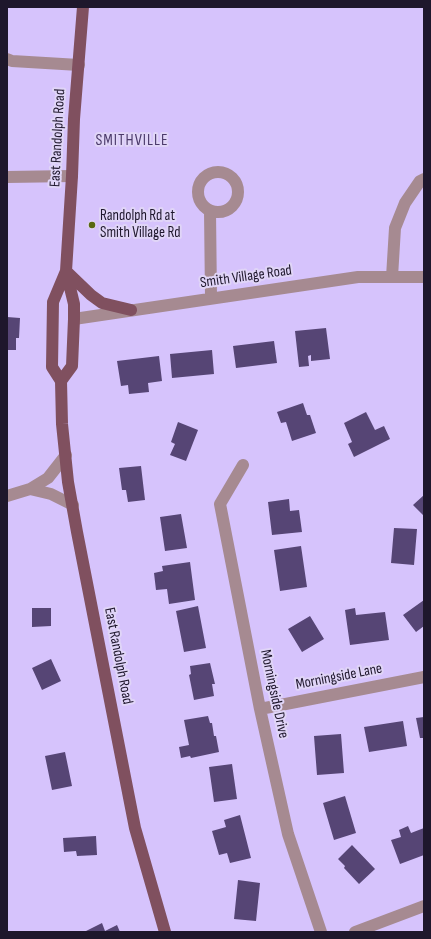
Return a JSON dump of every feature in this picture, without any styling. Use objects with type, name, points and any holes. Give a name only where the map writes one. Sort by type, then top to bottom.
[{"type":"main road","name":"East Randolph Road","points":[[61,382],[72,366],[74,304],[66,270],[74,120],[83,7]]},
{"type":"main road","name":"East Randolph Road","points":[[66,270],[53,302],[52,367],[61,382],[62,424],[73,505],[135,828],[164,932]]},
{"type":"main road","points":[[66,270],[91,295],[102,303],[131,310]]},
{"type":"street","points":[[7,59],[12,61],[79,65]]},
{"type":"street","points":[[7,177],[72,176]]},
{"type":"street","points":[[392,277],[395,228],[405,203],[424,178]]},
{"type":"street","points":[[210,211],[211,298]]},
{"type":"street","name":"Smith Village Road","points":[[74,318],[358,277],[424,277]]},
{"type":"street","points":[[7,496],[30,489],[48,478],[66,455]]},
{"type":"street","name":"Morningside Drive","points":[[243,465],[220,504],[260,709],[288,834],[321,932]]},
{"type":"street","points":[[30,489],[50,494],[73,505]]},
{"type":"street","name":"Morningside Lane","points":[[260,709],[424,677]]},
{"type":"street","points":[[355,932],[424,906]]},
{"type":"building","points":[[7,317],[20,318],[19,338],[16,338],[16,350],[7,350]]},
{"type":"building","points":[[326,328],[330,359],[311,361],[311,355],[308,356],[309,366],[299,367],[295,331]]},
{"type":"building","points":[[274,341],[277,363],[236,368],[233,346]]},
{"type":"building","points":[[212,350],[214,374],[172,378],[170,354]]},
{"type":"building","points":[[159,356],[162,381],[148,383],[149,392],[129,394],[128,385],[121,386],[117,361]]},
{"type":"building","points":[[303,403],[307,415],[310,415],[316,433],[292,441],[286,422],[281,423],[277,412]]},
{"type":"building","points":[[366,412],[375,430],[384,426],[390,439],[354,457],[348,444],[352,442],[344,423]]},
{"type":"building","points":[[178,422],[198,430],[186,461],[170,455],[175,444],[171,442]]},
{"type":"building","points":[[141,466],[145,500],[128,502],[126,490],[122,490],[119,468]]},
{"type":"building","points":[[424,495],[424,516],[413,505]]},
{"type":"building","points":[[289,499],[290,511],[299,510],[302,532],[272,535],[268,502]]},
{"type":"building","points":[[181,514],[187,548],[165,551],[160,517]]},
{"type":"building","points":[[394,528],[417,529],[414,565],[391,563]]},
{"type":"building","points":[[301,546],[307,587],[280,591],[274,550]]},
{"type":"building","points":[[190,562],[195,600],[169,604],[167,589],[156,590],[154,573],[163,571],[162,566]]},
{"type":"building","points":[[424,600],[424,626],[416,632],[403,615]]},
{"type":"building","points":[[198,606],[206,648],[184,652],[176,611]]},
{"type":"building","points":[[32,608],[51,608],[51,626],[32,627]]},
{"type":"building","points":[[355,608],[356,615],[385,612],[389,640],[350,645],[345,610]]},
{"type":"building","points":[[310,616],[324,639],[302,652],[288,629]]},
{"type":"building","points":[[51,659],[61,681],[42,690],[32,668]]},
{"type":"building","points":[[210,663],[215,684],[212,684],[214,696],[194,700],[189,675],[191,674],[190,666]]},
{"type":"building","points":[[208,716],[210,723],[212,723],[214,736],[216,736],[219,752],[191,758],[190,756],[181,758],[179,747],[189,745],[184,720]]},
{"type":"building","points":[[424,717],[424,738],[420,738],[416,718]]},
{"type":"building","points":[[403,721],[407,746],[369,752],[364,727]]},
{"type":"building","points":[[341,734],[344,773],[317,775],[314,736]]},
{"type":"building","points":[[65,752],[72,786],[52,790],[45,756]]},
{"type":"building","points":[[232,764],[237,799],[214,802],[209,767]]},
{"type":"building","points":[[345,796],[356,833],[334,840],[323,803]]},
{"type":"building","points":[[240,815],[251,858],[230,863],[227,853],[219,855],[212,831],[226,827],[224,820]]},
{"type":"building","points":[[408,826],[411,833],[424,828],[424,855],[400,864],[391,840],[401,837],[399,830]]},
{"type":"building","points":[[96,836],[97,855],[77,856],[76,851],[64,852],[63,838]]},
{"type":"building","points":[[352,845],[375,869],[359,884],[338,859]]},
{"type":"building","points":[[238,880],[260,883],[256,921],[234,919]]},
{"type":"building","points":[[102,923],[105,931],[117,925],[120,932],[84,932]]},
{"type":"place","name":"Randolph Rd at Smith Village Rd","points":[[92,225]]},
{"type":"district","name":"SMITHVILLE","points":[[132,141]]}]
